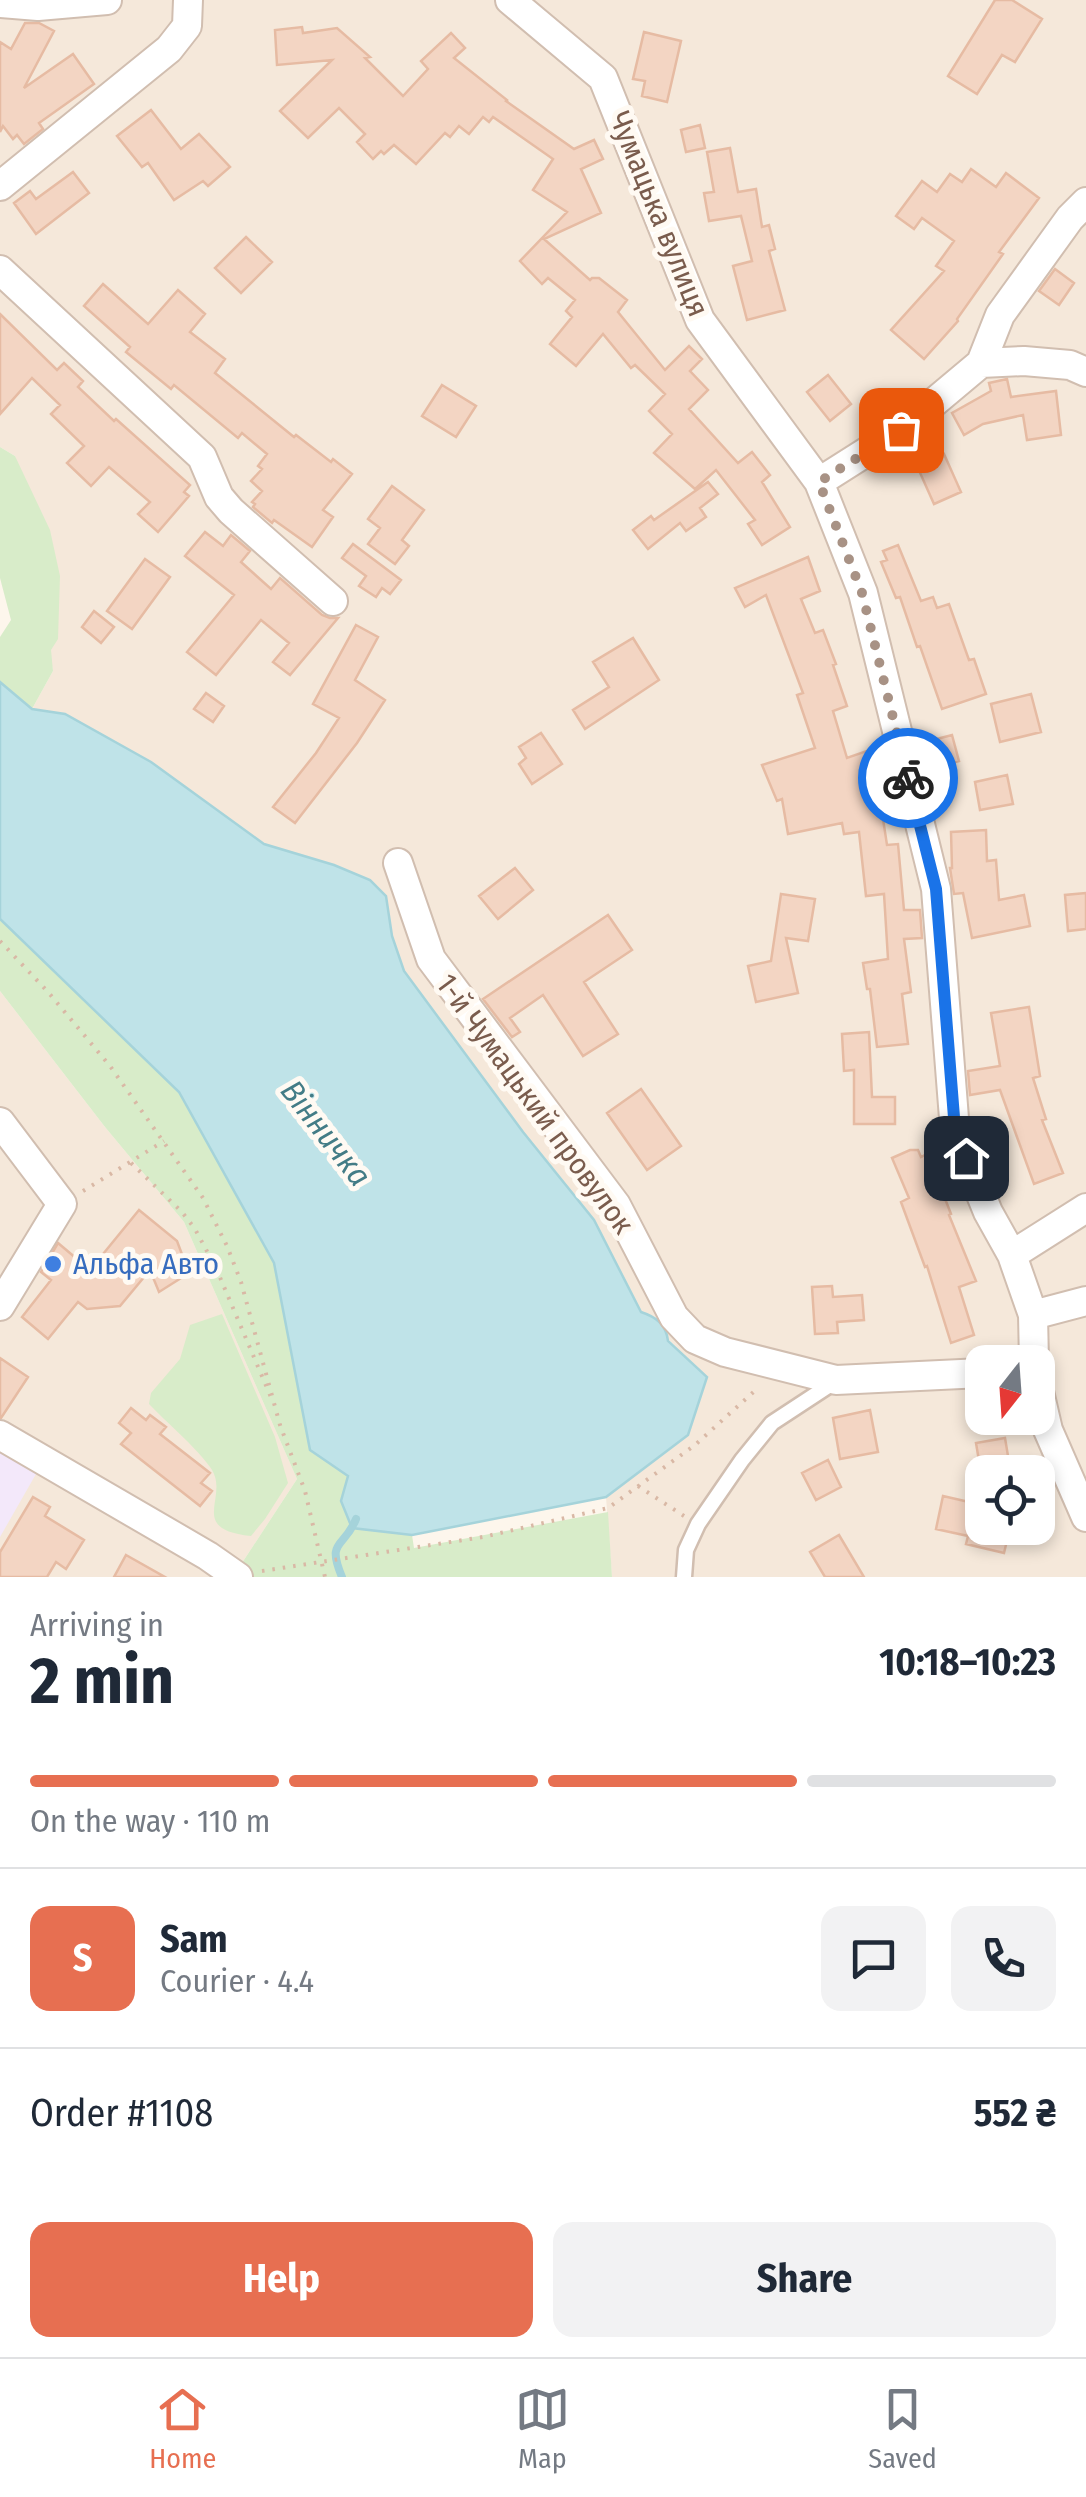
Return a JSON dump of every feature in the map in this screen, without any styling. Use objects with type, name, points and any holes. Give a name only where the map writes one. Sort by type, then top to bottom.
[{"type":"street","points":[[0,3],[38,6],[108,0]]},
{"type":"street","points":[[0,186],[168,49],[187,26],[188,0]]},
{"type":"street","name":"Чумацька вулиця","points":[[510,0],[604,78],[700,320],[819,482],[862,593],[936,889],[955,1130],[988,1212],[1012,1255],[1033,1315],[1034,1345]]},
{"type":"street","points":[[819,482],[901,430],[981,363],[1000,314],[1086,202]]},
{"type":"street","points":[[0,270],[202,457],[220,497],[231,511],[333,601]]},
{"type":"street","points":[[981,363],[1039,362],[1070,365],[1086,372]]},
{"type":"street","name":"1-й Чумацький провулок","points":[[398,863],[431,959],[616,1205],[674,1316],[695,1339],[725,1352],[836,1380],[965,1374]]},
{"type":"street","points":[[0,1122],[62,1204],[0,1306]]},
{"type":"street","points":[[1012,1255],[1086,1208]]},
{"type":"street","points":[[1033,1315],[1086,1301]]},
{"type":"street","points":[[0,1435],[238,1576]]},
{"type":"street","points":[[1050,1435],[1086,1517]]},
{"type":"lane","points":[[684,1577],[686,1550],[698,1524],[742,1460],[772,1424],[836,1380]]},
{"type":"path","points":[[0,941],[110,1066],[203,1198],[227,1246],[252,1317],[276,1411]]},
{"type":"path","points":[[62,1204],[164,1141]]},
{"type":"path","points":[[131,1163],[192,1224],[221,1279],[305,1491],[325,1577]]},
{"type":"path","points":[[238,1576],[483,1537],[608,1508],[696,1445],[783,1366]]},
{"type":"path","points":[[638,1486],[698,1524]]},
{"type":"shaded area","points":[[0,0],[1086,0],[1086,1577],[612,1577],[606,1497],[688,1435],[707,1377],[641,1312],[594,1220],[523,1132],[404,971],[392,936],[386,895],[370,880],[264,844],[151,762],[65,714],[32,709],[53,671],[15,456],[0,447]]},
{"type":"shaded area","points":[[0,991],[184,1222],[297,1479],[240,1566],[238,1577],[0,1577]]},
{"type":"shaded area","points":[[0,1435],[44,1460],[0,1537]]},
{"type":"green space","points":[[0,447],[15,456],[50,530],[60,576],[58,639],[51,650],[53,671],[32,709],[0,682],[0,637],[11,620],[0,578]]},
{"type":"green space","points":[[0,919],[179,1092],[274,1263],[310,1450],[348,1476],[352,1527],[412,1535],[414,1548],[608,1512],[612,1577],[242,1577],[240,1566],[297,1479],[184,1222],[0,991]]},
{"type":"green space","points":[[222,1314],[275,1437],[288,1483],[251,1536],[220,1526],[215,1519],[215,1478],[210,1467],[149,1404],[151,1393],[180,1359],[190,1325]]},
{"type":"water","points":[[0,682],[32,709],[65,714],[151,762],[264,844],[370,880],[386,896],[392,936],[404,971],[523,1132],[594,1220],[641,1312],[659,1322],[668,1341],[707,1377],[688,1435],[606,1497],[412,1535],[352,1528],[341,1501],[348,1476],[310,1450],[274,1263],[179,1092],[0,919]]},
{"type":"building","points":[[995,0],[1012,0],[1042,19],[1015,62],[1002,55],[977,94],[948,76]]},
{"type":"building","points":[[25,23],[39,23],[54,31],[24,88],[73,54],[94,84],[39,123],[43,129],[24,144],[17,135],[13,139],[3,126],[0,132],[0,42],[11,49]]},
{"type":"building","points":[[302,27],[303,33],[337,28],[370,57],[365,58],[403,96],[428,69],[421,61],[451,33],[465,48],[454,58],[506,101],[574,149],[594,140],[603,159],[581,169],[601,213],[544,239],[590,280],[599,278],[627,300],[618,312],[665,370],[689,346],[702,359],[690,371],[708,390],[689,409],[738,463],[752,452],[770,475],[762,482],[790,527],[762,545],[748,524],[755,520],[716,470],[695,489],[654,453],[672,434],[649,411],[665,394],[635,365],[631,368],[603,334],[576,366],[550,344],[572,317],[566,311],[575,300],[548,278],[542,284],[520,261],[567,212],[533,190],[553,159],[493,117],[489,122],[483,117],[469,134],[459,126],[450,137],[445,133],[416,164],[394,145],[373,159],[357,142],[365,134],[339,108],[308,138],[280,111],[332,60],[277,65],[275,30]]},
{"type":"building","points":[[644,32],[681,41],[667,102],[642,96],[645,81],[633,79]]},
{"type":"building","points":[[151,110],[181,149],[199,134],[230,167],[208,186],[203,181],[174,200],[148,163],[142,167],[117,136]]},
{"type":"building","points":[[700,125],[705,148],[686,152],[681,130]]},
{"type":"building","points":[[730,148],[738,192],[756,189],[762,227],[769,225],[775,249],[769,251],[785,310],[747,320],[733,266],[752,261],[741,216],[709,221],[704,193],[714,192],[707,152]]},
{"type":"building","points":[[971,169],[996,187],[1006,173],[1039,198],[999,252],[1003,254],[958,321],[924,359],[891,330],[944,271],[936,266],[954,241],[922,218],[914,229],[896,216],[922,181],[937,192],[950,174],[962,182]]},
{"type":"building","points":[[73,172],[89,193],[36,234],[14,203],[30,191],[36,199]]},
{"type":"building","points":[[246,237],[272,262],[241,293],[215,268]]},
{"type":"building","points":[[1055,269],[1074,283],[1059,305],[1039,291]]},
{"type":"building","points":[[103,284],[148,324],[178,290],[205,314],[190,332],[225,359],[215,373],[294,437],[352,474],[323,510],[333,517],[312,547],[253,507],[252,502],[262,491],[251,481],[262,469],[258,466],[267,454],[242,433],[238,438],[174,385],[171,389],[126,352],[130,347],[84,306]]},
{"type":"building","points":[[0,314],[57,370],[64,363],[83,381],[78,387],[190,485],[184,492],[189,496],[158,532],[138,514],[150,502],[109,467],[91,486],[67,463],[84,446],[51,414],[60,405],[32,378],[0,414]]},
{"type":"building","points":[[828,375],[851,404],[830,421],[807,392]]},
{"type":"building","points":[[1007,379],[1011,397],[1056,391],[1061,435],[1027,440],[1023,415],[983,424],[964,435],[952,413],[991,391],[989,383]]},
{"type":"building","points":[[442,385],[476,406],[456,437],[422,416]]},
{"type":"building","points":[[944,454],[961,492],[934,504],[917,466]]},
{"type":"building","points":[[708,482],[718,494],[700,508],[706,517],[686,531],[680,523],[648,549],[633,530]]},
{"type":"building","points":[[392,486],[424,510],[402,540],[409,546],[395,564],[368,544],[380,528],[368,519]]},
{"type":"building","points":[[205,532],[223,546],[231,535],[250,551],[241,562],[271,589],[280,578],[322,615],[338,618],[290,675],[273,662],[289,643],[261,620],[216,675],[187,652],[234,595],[185,556]]},
{"type":"building","points":[[353,544],[401,580],[390,594],[382,588],[376,597],[359,586],[366,576],[342,558]]},
{"type":"building","points":[[898,545],[921,601],[933,597],[937,608],[949,604],[986,694],[942,709],[900,597],[896,598],[881,562],[887,560],[883,551]]},
{"type":"building","points":[[808,557],[820,591],[801,599],[815,633],[823,630],[836,664],[833,665],[847,706],[833,711],[847,758],[878,747],[884,764],[875,767],[887,845],[898,844],[904,910],[920,910],[922,938],[904,939],[911,992],[902,994],[908,1044],[877,1047],[863,963],[888,959],[884,894],[866,896],[859,832],[844,834],[842,823],[788,834],[782,799],[777,801],[762,765],[815,748],[797,695],[803,693],[766,595],[745,607],[735,588]]},
{"type":"building","points":[[145,559],[170,577],[132,629],[107,611]]},
{"type":"building","points":[[94,611],[114,627],[101,643],[82,627]]},
{"type":"building","points":[[356,625],[378,637],[355,680],[385,700],[295,823],[273,807],[339,718],[313,704]]},
{"type":"building","points":[[633,638],[659,680],[585,729],[573,710],[609,687],[593,662]]},
{"type":"building","points":[[206,693],[224,706],[213,722],[194,709]]},
{"type":"building","points":[[1031,694],[1041,732],[1000,742],[991,704]]},
{"type":"building","points":[[541,733],[562,764],[532,784],[519,764],[526,758],[519,747]]},
{"type":"building","points":[[952,735],[959,761],[936,767],[929,741]]},
{"type":"building","points":[[1007,775],[1013,804],[980,810],[975,782]]},
{"type":"building","points":[[986,830],[987,861],[996,860],[999,900],[1024,895],[1030,926],[972,938],[963,893],[954,894],[951,832]]},
{"type":"building","points":[[515,868],[533,890],[498,919],[479,896]]},
{"type":"building","points":[[1086,893],[1086,929],[1068,931],[1065,895]]},
{"type":"building","points":[[781,894],[815,899],[808,941],[786,938],[798,993],[756,1002],[748,966],[771,961]]},
{"type":"building","points":[[608,915],[632,950],[584,982],[618,1034],[583,1056],[543,995],[510,1018],[520,1032],[512,1037],[483,999]]},
{"type":"building","points":[[1029,1007],[1040,1076],[1033,1078],[1046,1119],[1042,1120],[1063,1173],[1034,1184],[1000,1090],[970,1095],[968,1071],[1000,1066],[991,1013]]},
{"type":"building","points":[[869,1032],[872,1097],[895,1097],[895,1124],[854,1124],[854,1070],[844,1071],[842,1034]]},
{"type":"building","points":[[641,1089],[681,1146],[647,1170],[607,1113]]},
{"type":"building","points":[[918,1150],[921,1157],[931,1152],[941,1174],[936,1176],[949,1215],[976,1281],[959,1287],[974,1335],[951,1343],[927,1266],[901,1202],[909,1198],[892,1158]]},
{"type":"building","points":[[139,1210],[177,1241],[189,1273],[159,1292],[150,1270],[120,1306],[87,1309],[78,1302],[48,1339],[22,1317],[51,1280],[41,1272],[58,1243],[90,1270]]},
{"type":"building","points":[[832,1286],[833,1297],[862,1295],[864,1320],[837,1322],[838,1333],[815,1334],[812,1287]]},
{"type":"building","points":[[0,1358],[28,1377],[1,1418],[0,1418]]},
{"type":"building","points":[[131,1408],[146,1420],[150,1415],[166,1427],[160,1434],[210,1473],[201,1483],[212,1491],[200,1506],[121,1444],[131,1433],[119,1423]]},
{"type":"building","points":[[870,1410],[878,1452],[840,1459],[833,1418]]},
{"type":"building","points":[[1005,1438],[1008,1455],[978,1455],[976,1443]]},
{"type":"building","points":[[828,1460],[841,1487],[816,1500],[802,1473]]},
{"type":"building","points":[[943,1496],[965,1501],[965,1535],[936,1529]]},
{"type":"building","points":[[33,1497],[50,1507],[45,1516],[84,1540],[66,1569],[56,1562],[47,1577],[0,1577],[0,1552]]},
{"type":"building","points":[[839,1535],[864,1577],[825,1577],[810,1552]]},
{"type":"building","points":[[970,1545],[1006,1545],[1004,1553]]},
{"type":"building","points":[[126,1555],[165,1577],[114,1577]]},
{"type":"waterway","name":"Вінничка","points":[[342,1577],[336,1550],[356,1519]]},
{"type":"way so far","points":[[901,430],[819,482],[862,593],[908,778]]},
{"type":"place","name":"Альфа Авто","points":[[53,1264]]},
{"type":"route","points":[[908,778],[936,889],[955,1130],[966,1158]]}]
